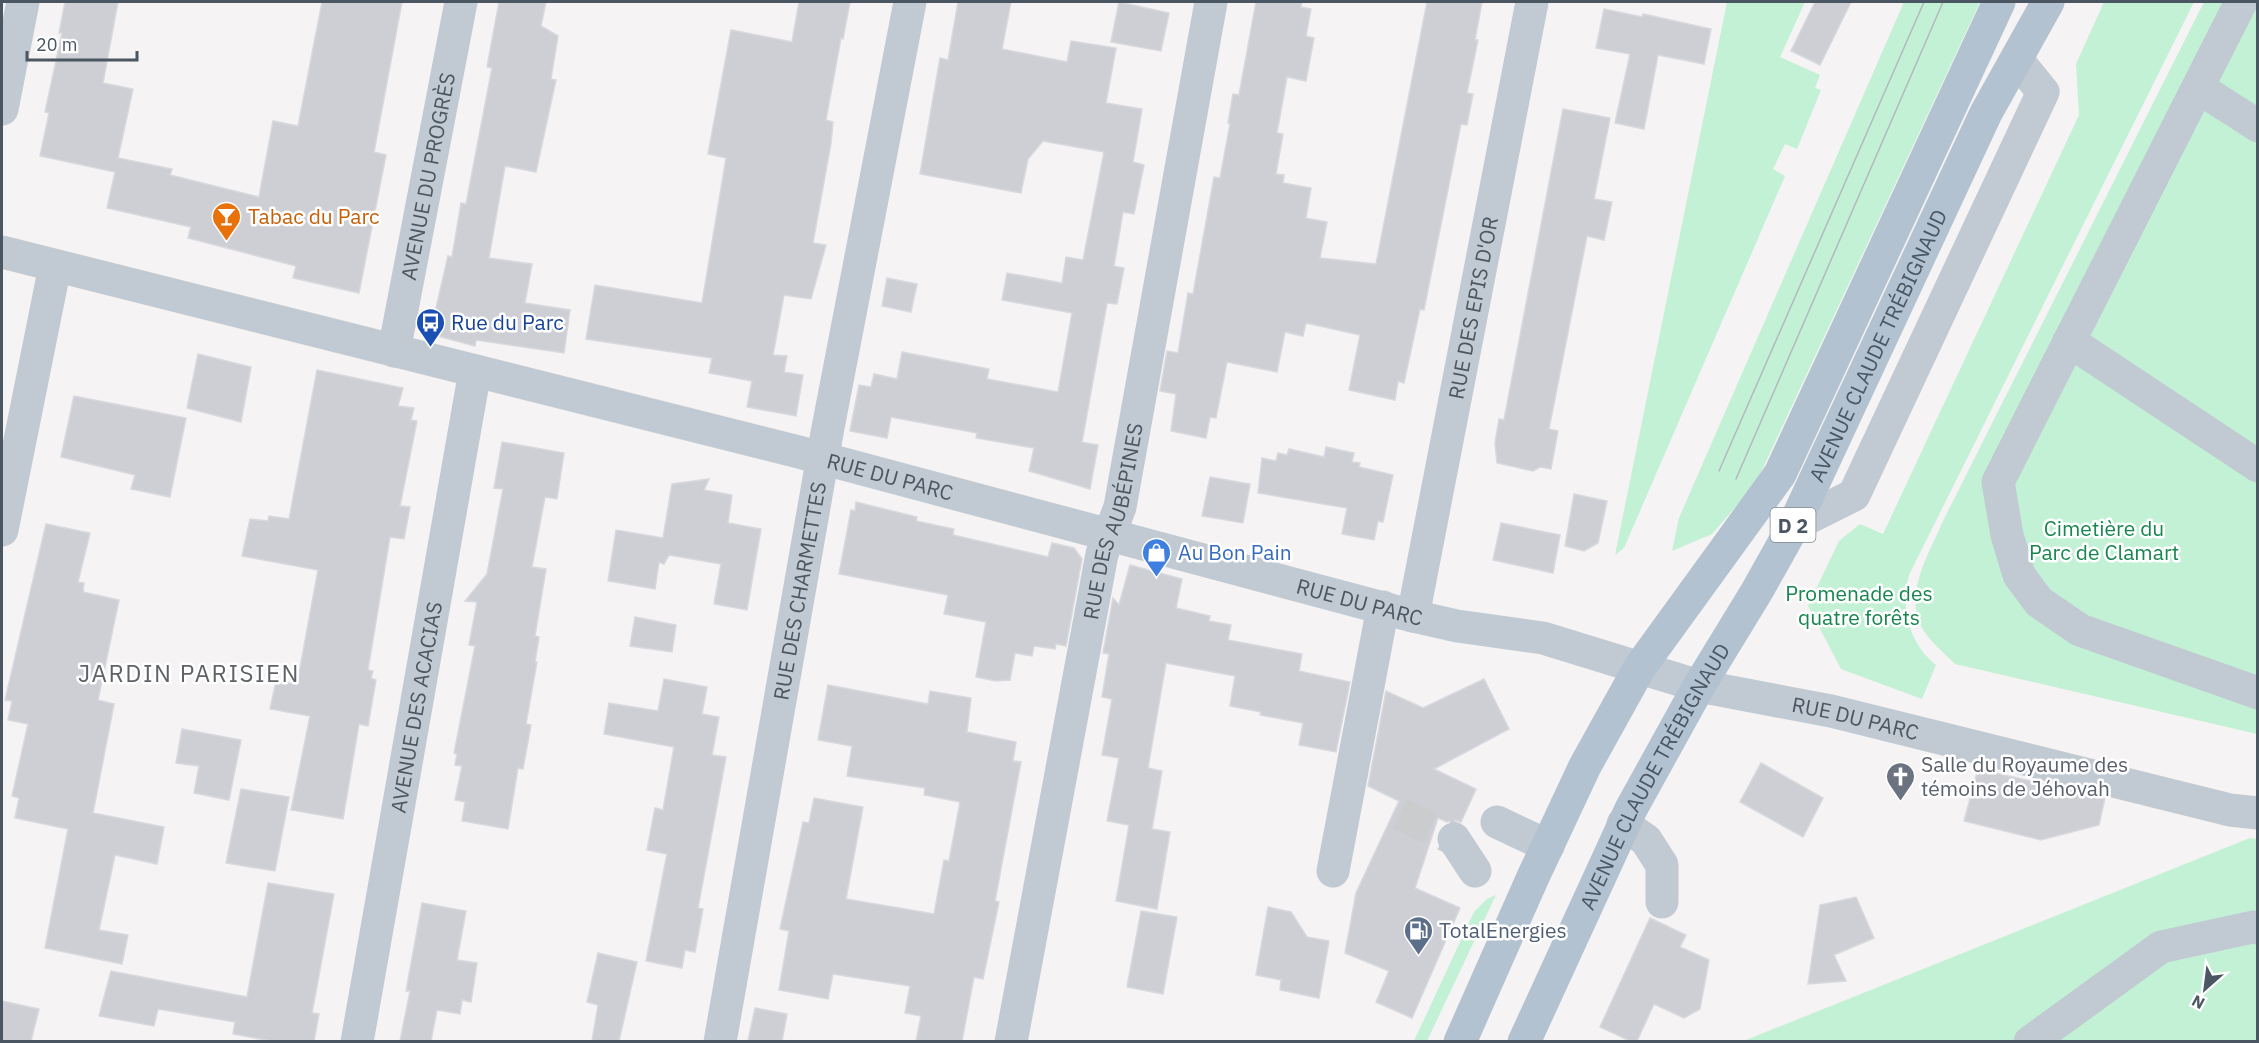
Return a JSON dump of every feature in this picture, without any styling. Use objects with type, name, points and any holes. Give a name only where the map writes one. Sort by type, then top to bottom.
[{"type":"main road","name":"D 2","points":[[1460,1041],[1587,762],[1640,667],[1780,474],[1998,2]]},
{"type":"main road","name":"AVENUE CLAUDE TRÉBIGNAUD","points":[[1524,1041],[1641,788],[1794,525],[1986,113],[2048,2]]},
{"type":"street","points":[[2,109],[23,2]]},
{"type":"street","name":"AVENUE DU PROGRÈS","points":[[394,351],[461,2]]},
{"type":"street","name":"RUE DES CHARMETTES","points":[[720,1041],[823,458],[910,2]]},
{"type":"street","name":"RUE DES AUBÉPINES","points":[[1011,1041],[1100,565],[1120,507],[1211,2]]},
{"type":"street","name":"RUE DES EPIS D'OR","points":[[1333,871],[1398,611],[1532,2]]},
{"type":"street","points":[[2241,2],[1998,482],[2007,535],[2019,575],[2039,602],[2080,630],[2258,693]]},
{"type":"street","points":[[1794,525],[1854,495],[2043,92],[2017,60]]},
{"type":"street","points":[[2199,88],[2258,126]]},
{"type":"street","name":"RUE DU PARC","points":[[2,252],[823,458],[1457,626],[1543,638],[1699,686],[1831,711],[2230,810],[2258,813]]},
{"type":"street","points":[[2,530],[56,266]]},
{"type":"street","points":[[2069,341],[2258,466]]},
{"type":"street","name":"AVENUE DES ACACIAS","points":[[357,1041],[475,371]]},
{"type":"street","points":[[1497,822],[1548,846]]},
{"type":"street","points":[[1623,824],[1646,840],[1662,865],[1662,902]]},
{"type":"street","points":[[1454,839],[1475,871]]},
{"type":"street","points":[[2030,1041],[2161,947],[2253,927],[2258,928]]},
{"type":"green space","points":[[1727,2],[1805,2],[1780,57],[1820,75],[1815,88],[1821,90],[1797,149],[1785,144],[1773,169],[1785,176],[1624,548],[1615,555]]},
{"type":"green space","points":[[1904,2],[1980,2],[1762,470],[1746,495],[1712,534],[1672,551],[1679,518]]},
{"type":"green space","name":"Promenade des quatre forêts","points":[[2104,2],[2194,2],[1909,575],[1906,587],[1906,612],[1909,624],[1919,646],[1936,665],[1922,699],[1841,669],[1808,606],[1839,541],[1860,524],[1883,534],[2079,115],[2076,64]]},
{"type":"green space","name":"Cimetière du Parc de Clamart","points":[[2204,2],[2257,2],[2257,734],[1955,664],[1924,631],[1915,600],[1921,572],[1943,521]]},
{"type":"green space","points":[[2250,838],[2257,839],[2257,1041],[1741,1042]]},
{"type":"green space","points":[[1496,895],[1427,1041],[1414,1041],[1474,912],[1487,899]]},
{"type":"building","points":[[65,2],[118,2],[103,83],[133,89],[118,158],[172,169],[170,175],[259,197],[273,121],[298,126],[322,2],[402,2],[374,152],[386,155],[359,293],[293,278],[296,266],[188,238],[191,227],[107,208],[115,172],[40,156],[49,113],[45,112],[62,33],[59,33]]},
{"type":"building","points":[[499,2],[546,2],[541,26],[558,36],[551,79],[556,80],[536,172],[505,166],[489,258],[532,264],[525,303],[570,310],[564,353],[476,340],[475,346],[430,334],[448,256],[452,257],[461,203],[466,204],[492,68],[487,67]]},
{"type":"building","points":[[799,2],[850,2],[826,120],[833,122],[831,143],[813,243],[826,245],[811,299],[784,295],[773,355],[787,356],[784,372],[803,375],[796,416],[747,407],[752,381],[709,373],[712,358],[586,339],[595,285],[702,303],[726,158],[708,154],[731,30],[792,42]]},
{"type":"building","points":[[958,2],[1011,2],[1002,49],[1067,62],[1071,41],[1116,48],[1106,103],[1142,109],[1133,162],[1144,165],[1134,214],[1123,212],[1114,266],[1124,268],[1117,304],[1107,303],[1082,442],[1098,445],[1090,489],[1029,471],[1034,448],[976,438],[977,433],[891,417],[887,438],[850,431],[859,385],[871,387],[874,374],[897,379],[902,352],[989,369],[987,379],[1058,392],[1072,313],[1002,300],[1007,273],[1062,283],[1066,257],[1083,260],[1104,152],[1043,141],[1028,159],[1021,193],[920,174],[940,58],[948,60]]},
{"type":"building","points":[[1119,2],[1169,13],[1161,51],[1111,42]]},
{"type":"building","points":[[1256,2],[1302,2],[1301,7],[1311,9],[1306,36],[1314,38],[1306,81],[1287,77],[1277,133],[1283,134],[1276,174],[1284,175],[1283,183],[1311,188],[1306,218],[1327,222],[1320,258],[1376,264],[1427,2],[1482,2],[1475,40],[1478,40],[1467,93],[1473,94],[1467,125],[1461,124],[1424,310],[1420,309],[1404,383],[1398,381],[1395,400],[1349,390],[1360,335],[1306,323],[1303,336],[1285,332],[1277,372],[1227,362],[1216,418],[1210,417],[1206,438],[1171,431],[1176,394],[1160,391],[1167,351],[1178,353],[1188,293],[1193,294],[1214,177],[1220,178],[1233,94],[1239,95]]},
{"type":"building","points":[[1815,2],[1851,2],[1820,65],[1791,51]]},
{"type":"building","points":[[1604,9],[1642,17],[1643,14],[1711,29],[1704,64],[1658,55],[1644,129],[1615,123],[1630,54],[1596,48]]},
{"type":"building","points":[[1563,109],[1610,118],[1594,199],[1612,202],[1604,240],[1587,236],[1549,429],[1558,431],[1551,469],[1540,467],[1533,471],[1497,463],[1495,443],[1499,419],[1504,420]]},
{"type":"building","points":[[887,278],[917,284],[911,312],[882,306]]},
{"type":"building","points":[[198,354],[251,367],[241,422],[187,408]]},
{"type":"building","points":[[317,370],[403,388],[398,406],[414,408],[411,420],[417,421],[400,506],[410,507],[404,539],[390,537],[368,670],[373,671],[371,678],[376,680],[368,726],[359,724],[343,819],[291,810],[310,716],[270,709],[276,681],[297,684],[318,570],[242,556],[250,519],[268,521],[269,516],[289,519]]},
{"type":"building","points":[[74,396],[186,418],[170,497],[131,489],[135,475],[61,457]]},
{"type":"building","points":[[502,442],[564,453],[557,499],[545,497],[532,567],[546,569],[535,636],[539,637],[535,662],[537,662],[526,724],[531,725],[523,769],[518,768],[508,829],[462,821],[465,802],[455,800],[462,766],[455,765],[457,754],[454,753],[475,646],[469,645],[477,602],[465,601],[487,574],[503,489],[494,488]]},
{"type":"building","points":[[1326,447],[1354,453],[1352,462],[1360,463],[1359,467],[1393,475],[1383,522],[1378,521],[1374,540],[1342,534],[1347,508],[1258,493],[1262,458],[1276,461],[1278,453],[1287,455],[1289,449],[1324,457]]},
{"type":"building","points":[[1210,477],[1250,484],[1243,523],[1202,516]]},
{"type":"building","points":[[709,479],[704,490],[732,495],[728,523],[761,529],[747,610],[714,604],[721,564],[669,555],[664,564],[659,562],[655,589],[608,581],[616,530],[663,538],[672,484]]},
{"type":"building","points":[[1574,494],[1607,501],[1598,543],[1584,551],[1565,546]]},
{"type":"building","points":[[856,502],[917,517],[916,521],[954,529],[953,535],[1048,557],[1052,543],[1074,548],[1082,559],[1066,646],[1056,644],[1055,649],[1034,646],[1032,656],[1015,653],[1010,680],[996,681],[976,677],[986,622],[944,614],[948,595],[839,574],[851,510],[855,511]]},
{"type":"building","points":[[1501,523],[1560,535],[1553,573],[1493,560]]},
{"type":"building","points":[[46,524],[90,533],[78,582],[84,583],[83,592],[119,600],[98,700],[114,704],[93,813],[164,827],[157,864],[115,855],[99,930],[128,935],[122,964],[45,948],[68,829],[15,818],[19,798],[12,796],[28,724],[8,720],[12,701],[5,700]]},
{"type":"building","points":[[1130,565],[1182,579],[1176,608],[1210,616],[1209,621],[1231,625],[1228,640],[1302,654],[1299,671],[1350,682],[1336,752],[1299,745],[1303,723],[1260,715],[1261,712],[1230,706],[1235,676],[1166,663],[1148,768],[1162,771],[1152,829],[1170,832],[1157,909],[1116,901],[1129,825],[1107,821],[1119,758],[1102,755],[1112,699],[1102,697],[1109,654],[1103,653],[1113,598],[1119,605]]},
{"type":"building","points":[[635,617],[676,625],[672,652],[630,646]]},
{"type":"building","points":[[664,679],[707,687],[702,714],[719,717],[712,755],[726,757],[698,908],[703,909],[695,952],[685,950],[682,968],[646,961],[667,854],[647,850],[655,808],[663,810],[674,747],[604,734],[609,703],[658,711]]},
{"type":"building","points":[[1484,679],[1509,729],[1434,769],[1476,789],[1461,822],[1454,820],[1447,822],[1438,818],[1415,888],[1460,908],[1412,1018],[1376,1002],[1389,971],[1345,953],[1356,893],[1399,801],[1368,786],[1386,691],[1423,708]]},
{"type":"building","points":[[828,685],[928,704],[930,691],[971,698],[967,732],[1016,742],[1013,761],[1021,762],[995,901],[999,902],[983,979],[974,977],[962,1041],[916,1041],[921,1016],[905,1013],[910,986],[833,974],[828,999],[779,990],[789,931],[780,929],[803,822],[809,823],[814,798],[863,807],[846,899],[934,914],[944,860],[949,861],[960,802],[924,795],[925,788],[847,776],[852,746],[818,740]]},
{"type":"building","points":[[182,729],[241,740],[229,800],[194,793],[199,766],[176,763]]},
{"type":"building","points":[[1761,763],[1823,798],[1803,837],[1740,802]]},
{"type":"building","points":[[1978,769],[2105,798],[2099,825],[2041,840],[1964,821]]},
{"type":"building","points":[[241,789],[289,797],[275,871],[226,863]]},
{"type":"building","points":[[268,883],[334,894],[312,1013],[319,1014],[314,1041],[271,1041],[233,1034],[235,1022],[158,1009],[154,1026],[99,1016],[111,971],[247,997]]},
{"type":"building","points":[[1856,897],[1874,938],[1834,955],[1846,981],[1808,984],[1820,905]]},
{"type":"building","points":[[422,903],[466,911],[457,960],[477,963],[471,1002],[462,1000],[460,1014],[437,1010],[431,1041],[400,1041],[410,991],[406,991]]},
{"type":"building","points":[[1268,907],[1291,912],[1307,937],[1329,941],[1319,998],[1280,990],[1281,980],[1256,975]]},
{"type":"building","points":[[1141,911],[1177,917],[1163,994],[1127,987]]},
{"type":"building","points":[[1650,918],[1686,935],[1680,947],[1709,960],[1700,1009],[1684,1018],[1654,1004],[1637,1041],[1630,1041],[1600,1027]]},
{"type":"building","points":[[598,953],[637,962],[619,1041],[592,1041],[598,1005],[587,1002]]},
{"type":"building","points":[[2,1001],[39,1009],[31,1041],[2,1041]]},
{"type":"building","points":[[755,1008],[787,1014],[782,1041],[748,1041]]},
{"type":"tunnel","points":[[1400,814],[1454,839]]},
{"type":"tram line","points":[[1719,471],[1924,2]]},
{"type":"tram line","points":[[1736,479],[1943,2]]},
{"type":"place","name":"Tabac du Parc","points":[[227,242]]},
{"type":"place","name":"Rue du Parc","points":[[430,348]]},
{"type":"place","name":"Au Bon Pain","points":[[1157,578]]},
{"type":"place","name":"Salle du Royaume des témoins de Jéhovah","points":[[1900,802]]},
{"type":"place","name":"TotalEnergies","points":[[1418,956]]},
{"type":"district","name":"JARDIN PARISIEN","points":[[189,673]]}]
